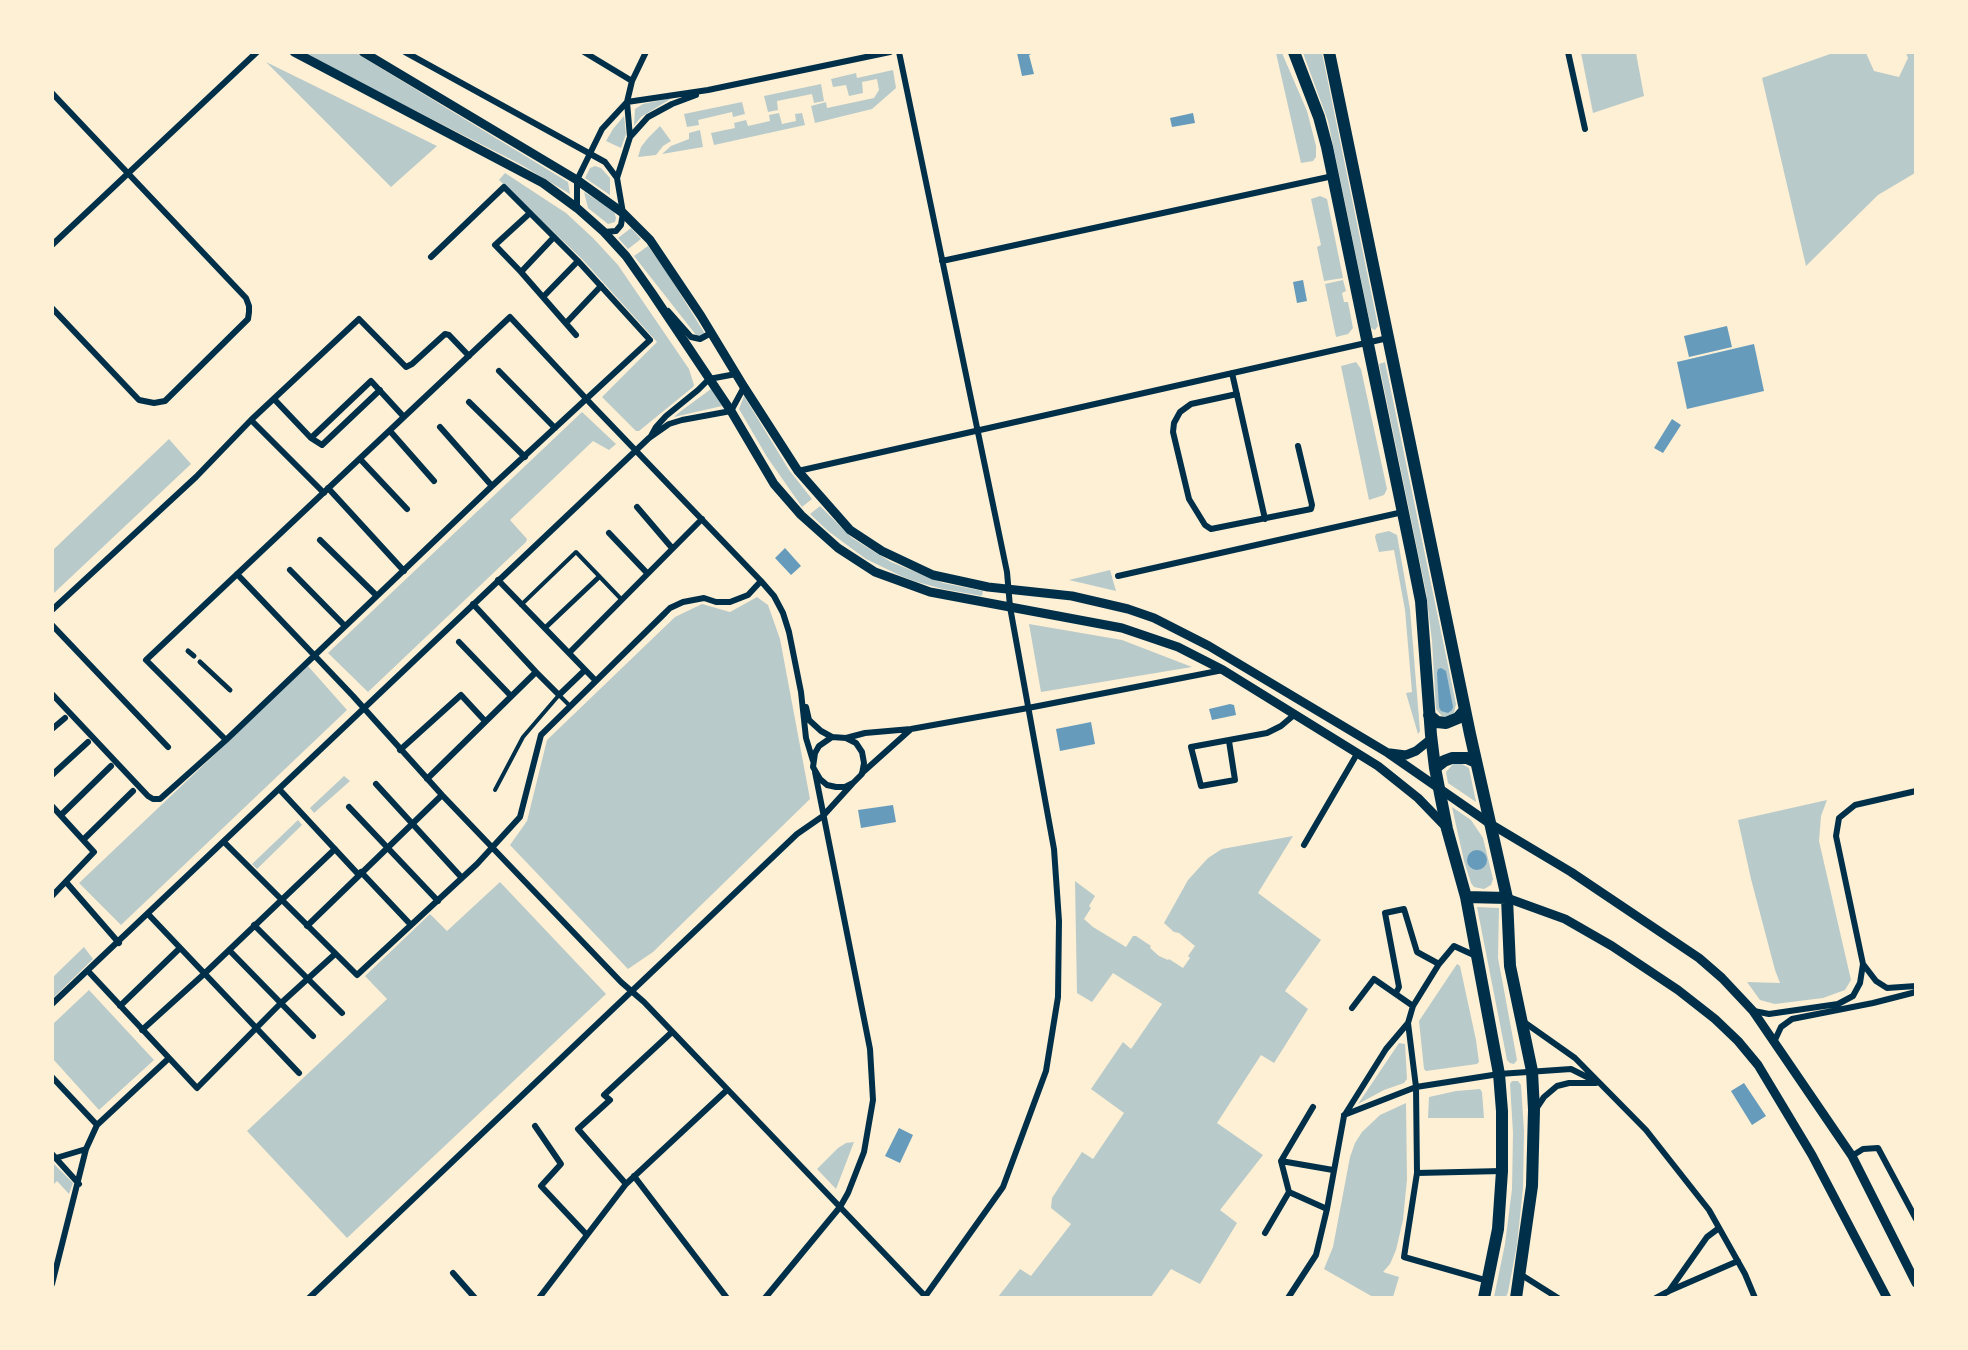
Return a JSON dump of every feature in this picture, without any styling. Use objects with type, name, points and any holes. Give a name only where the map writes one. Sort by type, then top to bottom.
[{"type":"main road","points":[[1294,52],[1319,117],[1333,176],[1403,512],[1421,602],[1435,768],[1447,828],[1466,897],[1499,1074],[1502,1111],[1502,1172],[1498,1229],[1484,1298]]},
{"type":"main road","points":[[1329,52],[1476,762],[1507,898],[1510,966],[1532,1071],[1534,1110],[1532,1186],[1515,1298]]},
{"type":"main road","points":[[1429,715],[1437,722],[1446,723],[1458,718],[1466,710]]},
{"type":"main road","points":[[1435,768],[1452,758],[1467,758],[1476,762]]},
{"type":"main road","points":[[1466,897],[1507,898]]},
{"type":"street","points":[[52,245],[257,52]]},
{"type":"street","points":[[294,52],[543,183],[577,208],[604,232],[626,256],[652,293],[731,411],[774,484],[801,515],[838,548],[875,572],[930,592],[1122,628],[1178,647],[1223,670],[1397,780],[1447,828]]},
{"type":"street","points":[[363,52],[577,180],[624,213],[650,240],[798,471],[850,530],[882,551],[933,575],[988,587],[1072,596],[1128,609],[1154,618],[1209,646],[1388,753],[1489,823],[1571,872],[1699,958],[1753,1011],[1852,1156],[1916,1283]]},
{"type":"street","points":[[405,52],[605,162],[617,178],[624,213],[621,225],[616,231],[604,232]]},
{"type":"street","points":[[584,52],[632,81]]},
{"type":"street","points":[[617,178],[630,137],[627,102],[632,81],[646,52]]},
{"type":"street","points":[[577,208],[577,180],[602,129],[627,102],[708,90],[890,52]]},
{"type":"street","points":[[237,574],[492,848],[630,992],[644,1002],[925,1297],[1004,1187],[1046,1071],[1058,997],[1059,921],[1054,849],[1010,607],[1007,572],[899,52]]},
{"type":"street","points":[[1568,52],[1585,129]]},
{"type":"street","points":[[630,137],[648,117],[672,104],[708,90]]},
{"type":"street","points":[[52,93],[246,298],[249,306],[248,319],[165,401],[154,403],[139,400],[52,308]]},
{"type":"street","points":[[942,261],[1333,176]]},
{"type":"street","points":[[52,694],[153,799],[160,799],[226,740],[492,486],[650,340],[578,261],[504,187],[431,257]]},
{"type":"street","points":[[530,213],[495,245],[576,335]]},
{"type":"street","points":[[521,272],[554,237]]},
{"type":"street","points":[[543,297],[578,261]]},
{"type":"street","points":[[566,322],[601,286]]},
{"type":"street","points":[[652,293],[691,337],[700,339],[711,333]]},
{"type":"street","points":[[226,740],[146,660],[510,317],[774,596],[789,632],[809,720],[832,737],[846,738],[865,733],[911,729],[1223,670]]},
{"type":"street","points":[[52,610],[196,477],[251,420],[359,319],[406,367],[445,334],[449,335],[469,356]]},
{"type":"street","points":[[798,471],[1388,338]]},
{"type":"street","points":[[499,371],[555,428]]},
{"type":"street","points":[[1232,373],[1265,519]]},
{"type":"street","points":[[52,1004],[637,451],[656,427],[709,379],[736,374]]},
{"type":"street","points":[[311,438],[371,381],[404,417]]},
{"type":"street","points":[[731,411],[744,387]]},
{"type":"street","points":[[274,399],[311,438],[322,446],[380,390]]},
{"type":"street","points":[[1237,394],[1191,404],[1180,412],[1174,423],[1173,432],[1190,499],[1205,525],[1210,529],[1311,509],[1298,446]]},
{"type":"street","points":[[469,402],[525,457]]},
{"type":"street","points":[[649,438],[669,424],[731,411]]},
{"type":"street","points":[[251,420],[326,491],[404,571]]},
{"type":"street","points":[[440,427],[492,486]]},
{"type":"street","points":[[390,430],[434,481]]},
{"type":"street","points":[[360,459],[407,508]]},
{"type":"street","points":[[637,507],[672,548]]},
{"type":"street","points":[[1118,576],[1403,512]]},
{"type":"street","points":[[569,653],[702,519]]},
{"type":"street","points":[[609,533],[646,573]]},
{"type":"street","points":[[320,540],[377,596]]},
{"type":"street","points":[[290,570],[345,626]]},
{"type":"street","points":[[545,628],[599,577]]},
{"type":"street","points":[[498,580],[596,681]]},
{"type":"street","points":[[224,842],[357,975],[462,878],[520,817],[541,735],[670,608],[683,602],[704,598],[716,602],[730,602],[748,595],[761,581]]},
{"type":"street","points":[[473,604],[559,695],[585,670]]},
{"type":"street","points":[[52,625],[168,747]]},
{"type":"street","points":[[459,642],[511,696]]},
{"type":"street","points":[[188,651],[194,656]]},
{"type":"street","points":[[200,662],[230,690]]},
{"type":"street","points":[[427,779],[536,672]]},
{"type":"street","points":[[765,1298],[840,1207],[848,1193],[864,1152],[873,1100],[870,1049],[813,761],[806,738],[801,692]]},
{"type":"street","points":[[400,750],[460,695],[485,721]]},
{"type":"street","points":[[1229,741],[1235,780],[1201,786],[1191,747],[1267,733],[1281,726],[1294,714]]},
{"type":"street","points":[[52,729],[65,718]]},
{"type":"street","points":[[309,1298],[797,834],[823,816],[862,774],[911,729]]},
{"type":"street","points":[[813,761],[819,746],[832,737]]},
{"type":"street","points":[[846,738],[856,743],[862,752],[864,763],[862,774]]},
{"type":"street","points":[[1388,753],[1406,755],[1416,751],[1431,739]]},
{"type":"street","points":[[52,776],[88,742]]},
{"type":"street","points":[[1304,845],[1357,754]]},
{"type":"street","points":[[61,815],[111,766]]},
{"type":"street","points":[[815,772],[820,780],[836,788],[853,783]]},
{"type":"street","points":[[376,784],[462,878]]},
{"type":"street","points":[[280,790],[411,925]]},
{"type":"street","points":[[84,839],[133,791]]},
{"type":"street","points":[[1753,1011],[1769,1014],[1838,1004],[1853,996],[1860,983],[1863,964],[1836,836],[1839,818],[1855,805],[1916,791]]},
{"type":"street","points":[[307,926],[442,795]]},
{"type":"street","points":[[52,806],[94,852],[52,896]]},
{"type":"street","points":[[349,807],[438,901]]},
{"type":"street","points":[[142,1030],[335,849]]},
{"type":"street","points":[[66,882],[119,942]]},
{"type":"street","points":[[1507,898],[1565,919],[1612,946],[1678,990],[1715,1019],[1738,1041],[1758,1065],[1812,1155],[1887,1298]]},
{"type":"street","points":[[1396,993],[1399,987],[1385,913],[1404,909],[1417,952],[1439,964]]},
{"type":"street","points":[[148,915],[299,1073]]},
{"type":"street","points":[[254,925],[342,1012]]},
{"type":"street","points":[[1478,957],[1454,946],[1439,964],[1413,1006],[1408,1023],[1416,1088],[1418,1173],[1404,1257],[1488,1281]]},
{"type":"street","points":[[120,1006],[180,948]]},
{"type":"street","points":[[229,950],[313,1036]]},
{"type":"street","points":[[88,970],[197,1088],[280,1004],[335,954]]},
{"type":"street","points":[[1863,964],[1876,981],[1887,988],[1916,986]]},
{"type":"street","points":[[1352,1008],[1374,979],[1413,1006]]},
{"type":"street","points":[[1774,1041],[1780,1027],[1792,1018],[1873,1003],[1916,992]]},
{"type":"street","points":[[1521,1020],[1575,1058],[1646,1130],[1709,1210],[1738,1261],[1755,1298]]},
{"type":"street","points":[[1288,1298],[1316,1255],[1344,1116],[1386,1049],[1408,1023]]},
{"type":"street","points":[[626,1185],[578,1130],[610,1100],[604,1095],[672,1032]]},
{"type":"street","points":[[52,1284],[86,1149],[97,1125],[168,1059]]},
{"type":"street","points":[[1344,1116],[1416,1088],[1499,1074],[1571,1069],[1600,1084]]},
{"type":"street","points":[[52,1077],[97,1125]]},
{"type":"street","points":[[1534,1110],[1557,1086],[1569,1083],[1600,1084]]},
{"type":"street","points":[[539,1298],[634,1176],[727,1090]]},
{"type":"street","points":[[1265,1233],[1289,1192],[1281,1161],[1313,1107]]},
{"type":"street","points":[[535,1126],[561,1164],[541,1186],[587,1235]]},
{"type":"street","points":[[1852,1156],[1863,1149],[1878,1148],[1916,1219]]},
{"type":"street","points":[[79,1184],[54,1156],[86,1149]]},
{"type":"street","points":[[1281,1161],[1333,1170]]},
{"type":"street","points":[[1418,1173],[1502,1172]]},
{"type":"street","points":[[634,1176],[727,1298]]},
{"type":"street","points":[[1289,1192],[1327,1209]]},
{"type":"street","points":[[1669,1291],[1707,1237],[1719,1228]]},
{"type":"street","points":[[1656,1298],[1738,1261]]},
{"type":"street","points":[[453,1273],[475,1298]]},
{"type":"street","points":[[1520,1274],[1558,1298]]},
{"type":"lane","points":[[521,605],[576,552],[622,600]]},
{"type":"lane","points":[[495,790],[523,737],[559,695],[570,706]]},
{"type":"shaded area","points":[[302,53],[356,53],[568,182],[570,194],[520,164]]},
{"type":"shaded area","points":[[1276,53],[1282,53],[1307,111],[1316,146],[1316,157],[1313,161],[1301,163]]},
{"type":"shaded area","points":[[1303,53],[1322,53],[1378,326],[1375,330],[1371,328],[1328,121]]},
{"type":"shaded area","points":[[1581,53],[1636,53],[1644,96],[1593,113]]},
{"type":"shaded area","points":[[1833,53],[1866,53],[1874,71],[1899,77],[1908,58],[1906,53],[1915,53],[1915,173],[1878,195],[1806,266],[1762,78]]},
{"type":"shaded area","points":[[266,62],[437,146],[391,187]]},
{"type":"shaded area","points":[[893,70],[896,88],[872,109],[815,123],[811,106],[826,102],[827,108],[874,98],[879,90],[877,79],[862,82],[863,93],[849,96],[846,85],[833,87],[831,79],[856,73],[857,78]]},
{"type":"shaded area","points":[[821,84],[824,101],[814,103],[812,94],[777,101],[778,110],[768,112],[764,96]]},
{"type":"shaded area","points":[[672,98],[641,117],[634,126],[635,109],[643,104]]},
{"type":"shaded area","points":[[742,102],[745,114],[733,117],[732,112],[698,120],[699,125],[687,127],[684,114]]},
{"type":"shaded area","points":[[779,113],[782,124],[796,121],[795,114],[802,113],[805,125],[714,145],[711,133],[735,128],[734,123],[746,120],[748,126],[770,121],[769,115]]},
{"type":"shaded area","points":[[624,116],[626,134],[621,148],[606,141]]},
{"type":"shaded area","points":[[660,126],[671,141],[663,146],[656,155],[638,157],[641,147]]},
{"type":"shaded area","points":[[700,130],[703,147],[662,154],[671,146],[689,139],[689,133]]},
{"type":"shaded area","points":[[595,166],[601,168],[610,178],[610,195],[585,178],[590,168]]},
{"type":"shaded area","points":[[505,173],[566,213],[593,238],[618,265],[689,369],[693,387],[639,431],[636,431],[602,397],[657,342],[582,259],[499,180]]},
{"type":"shaded area","points":[[584,192],[614,211],[615,222],[608,224],[588,208]]},
{"type":"shaded area","points":[[1320,196],[1327,199],[1343,278],[1324,281],[1317,247],[1321,245],[1311,199]]},
{"type":"shaded area","points":[[631,228],[641,239],[628,249],[618,238]]},
{"type":"shaded area","points":[[648,246],[705,334],[696,335],[634,256]]},
{"type":"shaded area","points":[[1343,280],[1346,291],[1342,293],[1344,302],[1348,302],[1353,328],[1348,334],[1336,337],[1325,284]]},
{"type":"shaded area","points":[[1356,362],[1361,369],[1387,489],[1384,495],[1369,500],[1341,366]]},
{"type":"shaded area","points":[[1385,362],[1456,704],[1454,713],[1448,717],[1442,716],[1436,709],[1432,641],[1426,592],[1379,364]]},
{"type":"shaded area","points":[[711,389],[722,406],[674,417],[681,411]]},
{"type":"shaded area","points":[[744,396],[789,470],[812,499],[802,507],[767,457],[739,409]]},
{"type":"shaded area","points":[[582,412],[616,444],[609,450],[593,441],[510,520],[527,539],[526,542],[368,692],[328,653]]},
{"type":"shaded area","points":[[169,439],[191,464],[53,594],[53,550]]},
{"type":"shaded area","points":[[820,506],[852,538],[891,562],[943,583],[983,591],[982,596],[917,582],[866,559],[828,531],[810,514]]},
{"type":"shaded area","points":[[1389,531],[1397,535],[1410,609],[1420,731],[1418,734],[1406,693],[1412,692],[1405,610],[1394,550],[1379,552],[1375,537],[1376,534]]},
{"type":"shaded area","points":[[1110,570],[1116,591],[1069,580]]},
{"type":"shaded area","points":[[757,597],[768,605],[780,639],[810,799],[653,952],[628,969],[510,845],[527,821],[547,740],[675,617],[702,604],[730,612]]},
{"type":"shaded area","points":[[1029,624],[1122,640],[1192,667],[1041,692]]},
{"type":"shaded area","points":[[308,666],[347,710],[121,925],[79,883]]},
{"type":"shaded area","points":[[1454,763],[1469,768],[1476,802],[1448,783],[1446,772]]},
{"type":"shaded area","points":[[344,776],[350,781],[314,813],[310,808]]},
{"type":"shaded area","points":[[1827,800],[1821,816],[1819,841],[1851,980],[1845,990],[1823,998],[1775,1004],[1760,1000],[1747,982],[1780,983],[1751,879],[1738,820]]},
{"type":"shaded area","points":[[1452,807],[1471,820],[1483,838],[1493,879],[1491,885],[1484,889],[1474,887],[1471,883]]},
{"type":"shaded area","points":[[298,820],[302,825],[257,869],[252,864]]},
{"type":"shaded area","points":[[1293,836],[1258,893],[1321,940],[1285,991],[1308,1009],[1274,1063],[1261,1055],[1217,1123],[1263,1155],[1220,1210],[1237,1223],[1200,1284],[1171,1269],[1151,1297],[998,1297],[1020,1269],[1031,1276],[1071,1224],[1051,1208],[1052,1198],[1082,1152],[1093,1159],[1124,1113],[1091,1089],[1123,1042],[1131,1049],[1162,1004],[1113,973],[1092,1002],[1077,993],[1075,881],[1095,896],[1084,919],[1093,927],[1126,947],[1133,936],[1136,936],[1151,946],[1150,948],[1159,956],[1183,968],[1195,946],[1164,923],[1188,880],[1208,858],[1222,849]]},
{"type":"shaded area","points":[[500,882],[606,994],[347,1238],[247,1131],[387,999],[365,976],[430,914],[447,931]]},
{"type":"shaded area","points":[[1477,907],[1499,908],[1498,958],[1517,1060],[1514,1064],[1507,1060]]},
{"type":"shaded area","points":[[84,947],[93,959],[53,998],[53,977]]},
{"type":"shaded area","points":[[1457,964],[1460,966],[1479,1062],[1426,1071],[1419,1021]]},
{"type":"shaded area","points":[[89,990],[154,1060],[99,1110],[53,1059],[53,1024]]},
{"type":"shaded area","points":[[1399,1043],[1405,1044],[1407,1079],[1404,1083],[1384,1090],[1358,1104]]},
{"type":"shaded area","points":[[1512,1081],[1518,1081],[1521,1085],[1524,1131],[1523,1188],[1517,1245],[1508,1292],[1506,1297],[1494,1297],[1505,1244],[1512,1189],[1513,1133],[1510,1084]]},
{"type":"shaded area","points":[[1480,1089],[1484,1118],[1428,1118],[1429,1097]]},
{"type":"shaded area","points":[[1406,1103],[1407,1179],[1403,1220],[1396,1250],[1390,1264],[1383,1272],[1399,1277],[1393,1297],[1373,1297],[1324,1269],[1333,1247],[1350,1157],[1355,1143],[1362,1132],[1380,1115]]},
{"type":"shaded area","points":[[854,1142],[836,1189],[817,1169],[838,1148],[846,1143]]},
{"type":"shaded area","points":[[53,1163],[73,1183],[69,1194],[57,1181],[53,1185]]},
{"type":"water","points":[[1017,53],[1034,53],[1029,55],[1034,74],[1022,76]]},
{"type":"water","points":[[1193,113],[1195,123],[1172,127],[1170,118]]},
{"type":"water","points":[[1303,280],[1307,301],[1297,303],[1293,282]]},
{"type":"water","points":[[1727,326],[1732,347],[1689,357],[1684,336]]},
{"type":"water","points":[[1754,344],[1764,391],[1687,409],[1677,362]]},
{"type":"water","points":[[1672,419],[1681,425],[1663,453],[1654,448]]},
{"type":"water","points":[[785,548],[801,566],[791,575],[775,558]]},
{"type":"water","points":[[1441,668],[1446,671],[1453,707],[1448,713],[1441,711],[1439,707],[1437,673]]},
{"type":"water","points":[[1234,705],[1236,715],[1212,720],[1209,709]]},
{"type":"water","points":[[1091,722],[1095,744],[1060,751],[1056,729]]},
{"type":"water","points":[[893,805],[896,822],[861,828],[858,810]]},
{"type":"water","points":[[1477,850],[1484,853],[1487,860],[1484,867],[1477,870],[1470,867],[1467,860],[1470,853]]},
{"type":"water","points":[[1744,1083],[1766,1116],[1752,1125],[1731,1091]]},
{"type":"water","points":[[899,1128],[913,1135],[900,1163],[885,1156]]}]
